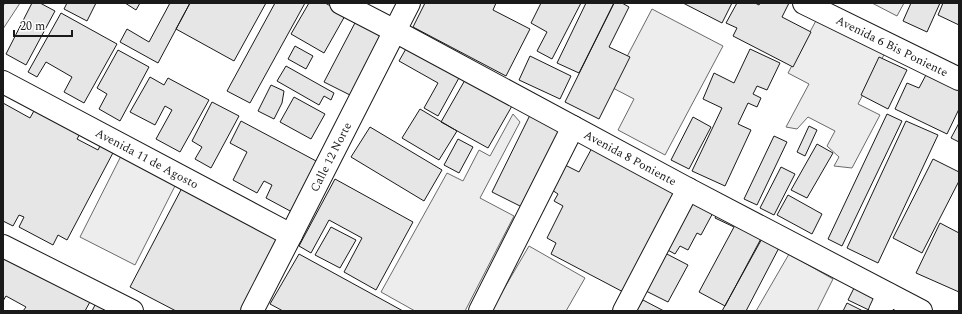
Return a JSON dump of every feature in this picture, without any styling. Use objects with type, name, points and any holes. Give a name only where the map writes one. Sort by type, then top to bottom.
[{"type":"street","name":"Avenida 8 Poniente","points":[[341,3],[688,189],[884,302],[921,311]]},
{"type":"street","name":"Calle 12 Norte","points":[[252,311],[409,3]]},
{"type":"street","name":"Avenida 6 Bis Poniente","points":[[804,3],[959,79]]},
{"type":"street","name":"Avenida 11 de Agosto","points":[[3,82],[291,235]]},
{"type":"street","points":[[480,311],[573,127]]},
{"type":"street","points":[[624,311],[688,189]]},
{"type":"street","points":[[3,246],[132,311]]},
{"type":"shaded area","points":[[5,3],[20,3],[3,29],[3,6]]},
{"type":"shaded area","points":[[872,3],[904,3],[897,16]]},
{"type":"shaded area","points":[[652,9],[723,46],[665,155],[618,130],[634,99],[611,87]]},
{"type":"shaded area","points":[[819,15],[886,51],[858,104],[880,115],[852,168],[834,166],[839,157],[827,146],[835,131],[808,117],[797,129],[786,127],[809,84],[788,73]]},
{"type":"shaded area","points":[[513,114],[520,122],[480,198],[514,216],[465,311],[415,311],[381,292],[447,173],[463,181],[479,150],[490,156]]},
{"type":"shaded area","points":[[122,154],[177,182],[135,265],[80,237]]},
{"type":"shaded area","points":[[529,246],[585,278],[566,311],[491,311]]},
{"type":"shaded area","points":[[789,254],[833,279],[817,311],[756,311]]},
{"type":"building","points":[[32,3],[40,3],[55,11],[26,65],[6,54]]},
{"type":"building","points":[[67,3],[96,3],[87,21],[64,9]]},
{"type":"building","points":[[125,3],[140,3],[136,10]]},
{"type":"building","points":[[170,3],[190,3],[158,63],[120,42],[127,29],[149,42]]},
{"type":"building","points":[[190,3],[266,3],[234,61],[176,29]]},
{"type":"building","points":[[275,3],[305,3],[250,103],[227,91]]},
{"type":"building","points":[[309,3],[325,3],[346,14],[324,53],[291,34]]},
{"type":"building","points":[[425,3],[496,3],[493,10],[530,29],[506,76],[413,27]]},
{"type":"building","points":[[541,3],[581,3],[552,59],[537,51],[547,32],[531,23]]},
{"type":"building","points":[[586,3],[614,3],[579,73],[557,63]]},
{"type":"building","points":[[614,3],[622,3],[629,7],[609,47],[630,57],[599,119],[565,102]]},
{"type":"building","points":[[683,3],[732,3],[722,23]]},
{"type":"building","points":[[737,3],[755,3],[759,5],[760,3],[789,3],[782,17],[811,32],[793,67],[733,36],[737,28],[726,23]]},
{"type":"building","points":[[911,3],[940,3],[927,32],[903,21]]},
{"type":"building","points":[[943,3],[959,3],[959,25],[938,15]]},
{"type":"building","points":[[61,13],[117,44],[84,103],[64,92],[72,77],[46,62],[37,77],[28,72]]},
{"type":"building","points":[[357,19],[387,35],[354,97],[324,82]]},
{"type":"building","points":[[295,46],[313,56],[306,69],[288,59]]},
{"type":"building","points":[[407,47],[460,76],[438,116],[424,108],[438,83],[399,61]]},
{"type":"building","points":[[750,49],[780,63],[767,90],[757,86],[753,94],[761,98],[757,107],[748,103],[738,124],[751,130],[725,186],[692,171],[722,108],[703,99],[714,73],[734,83]]},
{"type":"building","points":[[118,50],[149,67],[120,121],[99,109],[107,94],[97,88]]},
{"type":"building","points":[[530,56],[571,76],[560,99],[519,80]]},
{"type":"building","points":[[879,57],[907,70],[888,109],[861,95]]},
{"type":"building","points":[[286,66],[334,93],[331,100],[324,96],[319,105],[277,81]]},
{"type":"building","points":[[927,73],[959,88],[959,109],[947,134],[895,109],[907,83],[919,88]]},
{"type":"building","points":[[150,77],[164,85],[168,78],[209,100],[180,152],[156,139],[172,110],[165,106],[155,125],[130,112]]},
{"type":"building","points":[[465,80],[512,106],[488,148],[441,122]]},
{"type":"building","points":[[271,85],[284,91],[282,103],[274,119],[258,111]]},
{"type":"building","points":[[294,97],[325,114],[311,139],[280,122]]},
{"type":"building","points":[[212,102],[239,116],[211,168],[195,159],[202,147],[192,141]]},
{"type":"building","points":[[3,103],[30,118],[35,109],[81,132],[77,139],[98,150],[102,142],[115,149],[67,240],[58,235],[53,245],[19,227],[24,217],[19,215],[13,226],[3,221]]},
{"type":"building","points":[[420,109],[457,131],[439,160],[402,138]]},
{"type":"building","points":[[887,114],[902,121],[842,246],[828,239]]},
{"type":"building","points":[[530,115],[564,132],[526,209],[492,192]]},
{"type":"building","points":[[693,117],[711,127],[689,169],[671,160]]},
{"type":"building","points":[[241,121],[318,162],[292,212],[266,198],[272,185],[264,181],[257,193],[233,180],[247,152],[230,143]]},
{"type":"building","points":[[906,121],[938,135],[878,263],[847,248]]},
{"type":"building","points":[[959,123],[959,142],[951,138]]},
{"type":"building","points":[[809,126],[817,130],[805,156],[797,152]]},
{"type":"building","points":[[370,127],[442,170],[424,201],[351,157]]},
{"type":"building","points":[[774,136],[787,142],[757,205],[744,199]]},
{"type":"building","points":[[458,139],[473,147],[459,173],[444,165]]},
{"type":"building","points":[[817,144],[833,153],[807,198],[791,190]]},
{"type":"building","points":[[593,146],[681,191],[627,294],[551,254],[556,243],[547,238],[563,206],[554,201],[558,194],[552,190],[565,165],[579,172]]},
{"type":"building","points":[[933,159],[959,172],[959,181],[922,253],[893,238]]},
{"type":"building","points":[[781,167],[795,174],[774,215],[760,208]]},
{"type":"building","points":[[335,179],[413,222],[376,290],[344,272],[362,238],[329,220],[311,253],[299,246]]},
{"type":"building","points":[[183,186],[282,238],[243,311],[176,311],[130,287]]},
{"type":"building","points":[[788,195],[822,214],[812,234],[777,215]]},
{"type":"building","points":[[691,196],[715,209],[701,235],[697,233],[688,250],[680,246],[675,254],[664,248]]},
{"type":"building","points":[[719,210],[764,233],[725,306],[699,292],[734,227],[715,218]]},
{"type":"building","points":[[940,223],[959,233],[959,292],[916,273]]},
{"type":"building","points":[[331,227],[356,240],[340,268],[315,255]]},
{"type":"building","points":[[764,235],[781,244],[746,311],[722,311]]},
{"type":"building","points":[[665,253],[688,265],[668,302],[644,290]]},
{"type":"building","points":[[3,254],[91,300],[85,311],[23,311],[26,307],[6,296],[3,301]]},
{"type":"building","points":[[299,254],[403,311],[283,311],[270,304]]},
{"type":"building","points":[[856,284],[879,295],[871,311],[848,300]]},
{"type":"building","points":[[99,297],[119,311],[92,311]]},
{"type":"building","points":[[643,300],[664,311],[636,311]]},
{"type":"building","points":[[847,303],[863,311],[843,311]]}]
